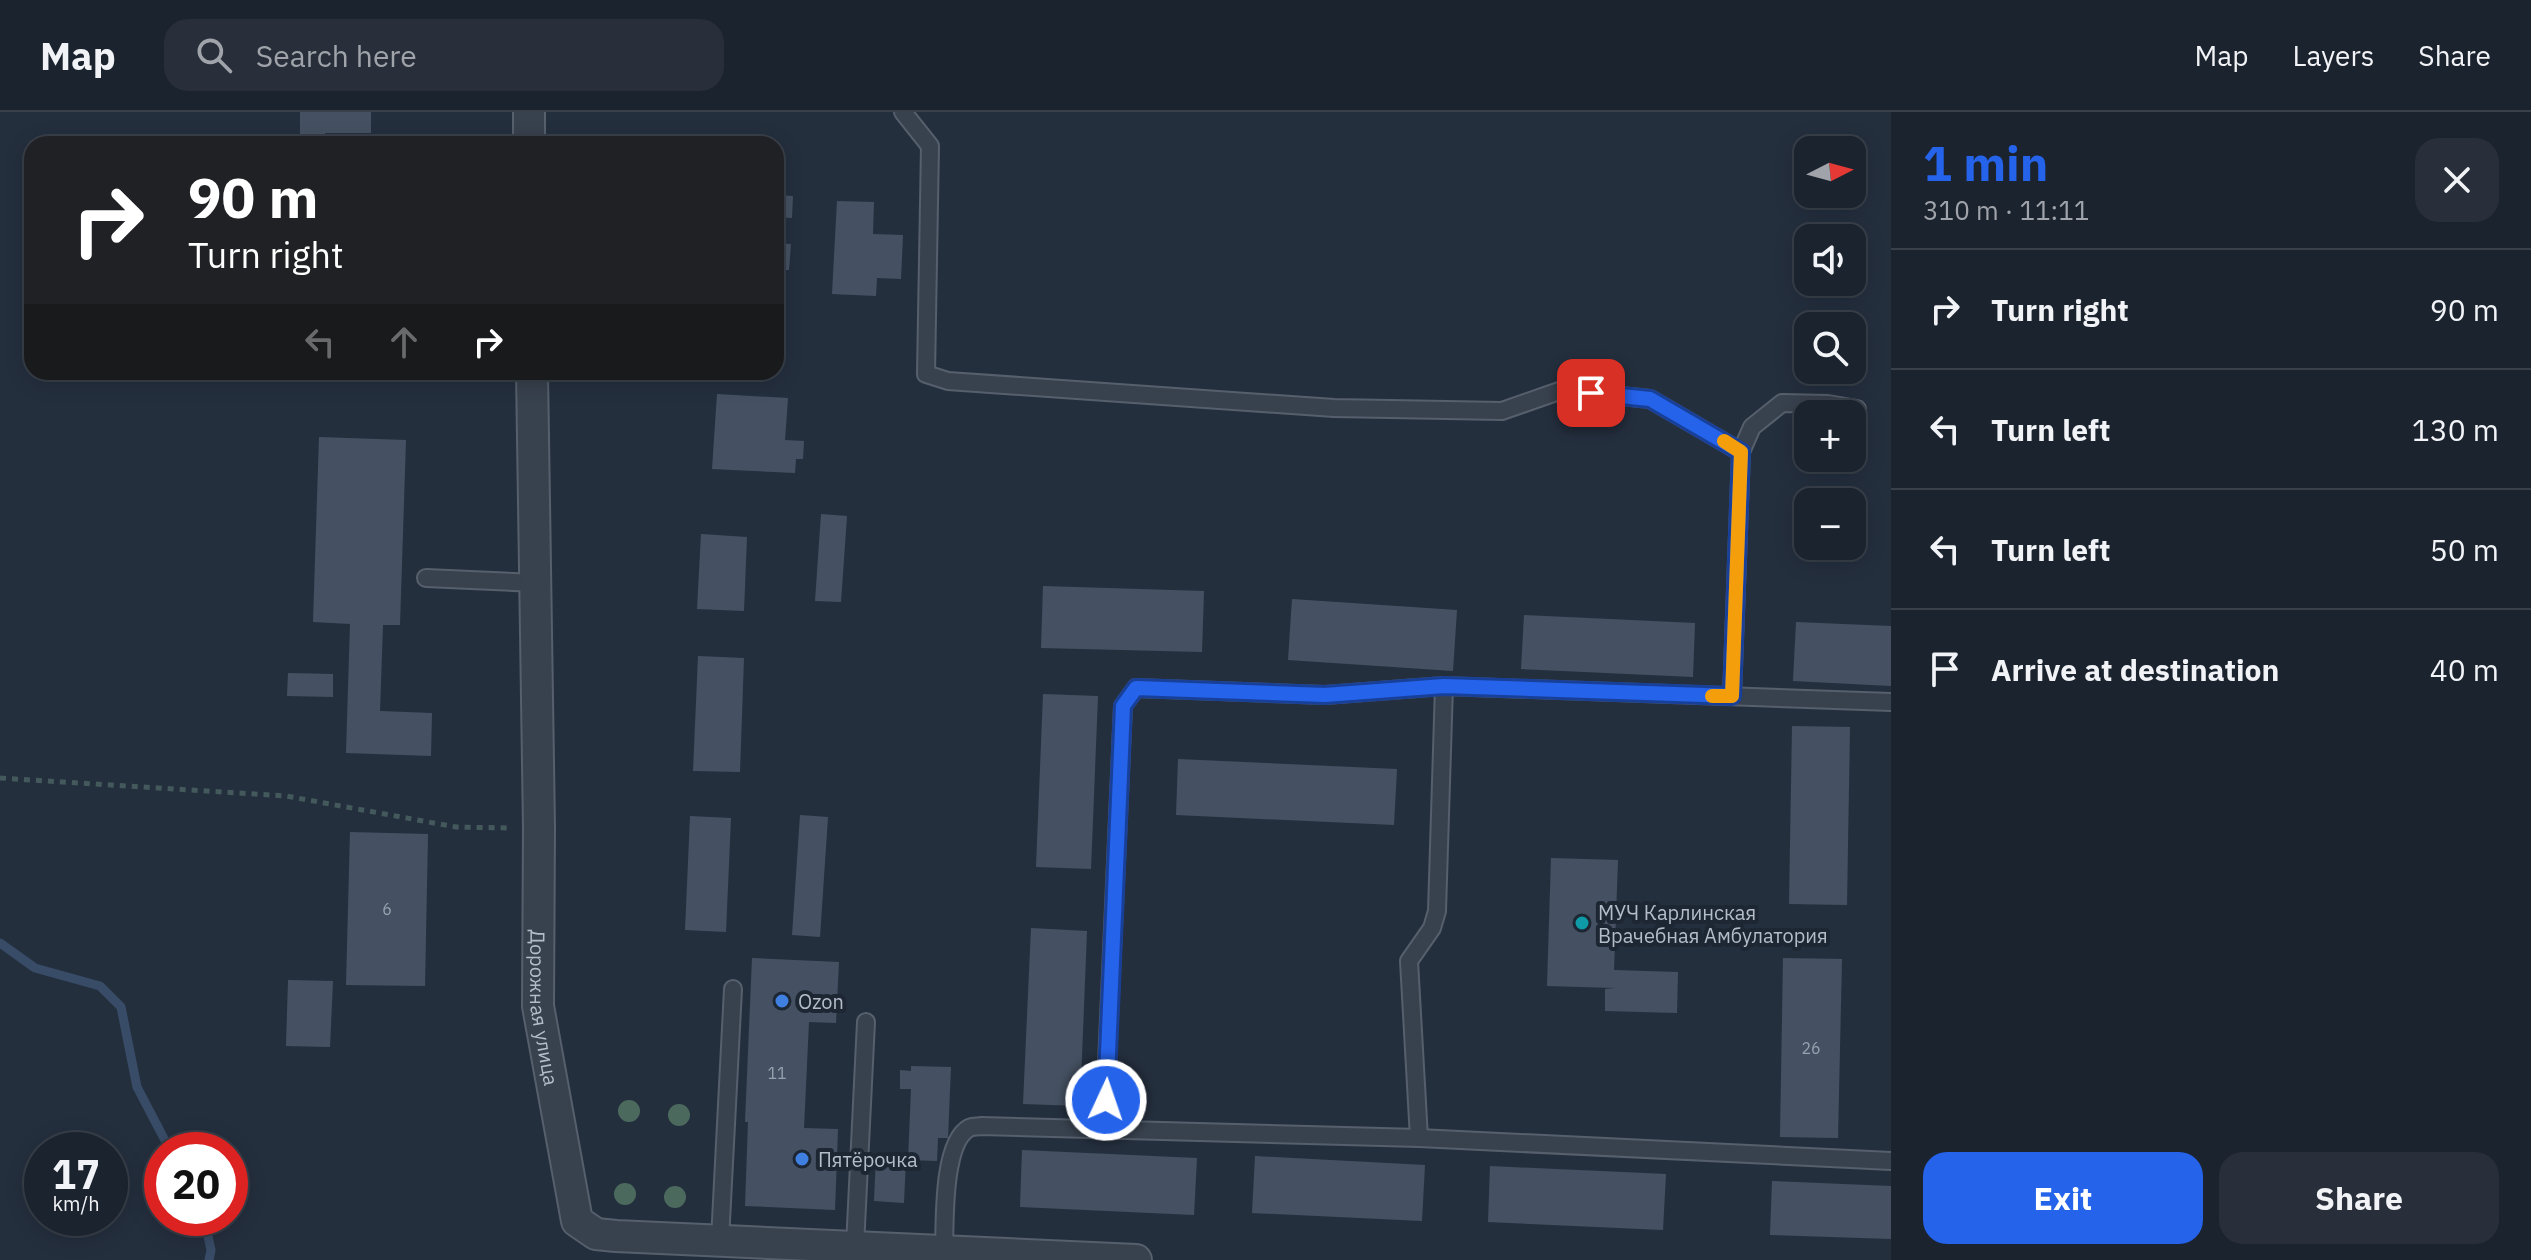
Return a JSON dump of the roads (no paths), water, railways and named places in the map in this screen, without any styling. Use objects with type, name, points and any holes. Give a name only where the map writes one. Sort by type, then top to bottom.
[{"type":"street","points":[[529,112],[529,136]]},
{"type":"street","name":"Дорожная улица","points":[[532,380],[539,828],[538,1006],[577,1221],[596,1234],[944,1251],[990,1257],[1136,1260]]},
{"type":"lane","points":[[903,112],[930,146],[926,374],[948,381],[1048,390],[1349,409],[1502,411],[1562,390],[1650,399],[1741,452]]},
{"type":"lane","points":[[1732,696],[1741,452],[1752,427],[1782,403],[1794,403]]},
{"type":"lane","points":[[426,578],[535,583]]},
{"type":"lane","points":[[1419,1138],[1409,961],[1432,928],[1437,911],[1444,686]]},
{"type":"lane","points":[[1104,1130],[1123,706],[1136,688],[1325,695],[1444,686],[1891,702]]},
{"type":"lane","points":[[720,1240],[733,989]]},
{"type":"lane","points":[[855,1246],[866,1022]]},
{"type":"lane","points":[[944,1251],[948,1167],[959,1138],[969,1128],[981,1126],[1419,1138],[1891,1161]]},
{"type":"waterway","points":[[0,943],[35,968],[100,986],[121,1007],[137,1087],[161,1132]]},
{"type":"waterway","points":[[208,1236],[211,1250],[209,1260]]},
{"type":"place","name":"МУЧ Карлинская Врачебная Амбулатория","points":[[1582,923]]},
{"type":"place","name":"Ozon","points":[[782,1001]]},
{"type":"place","name":"Пятёрочка","points":[[802,1159]]}]
